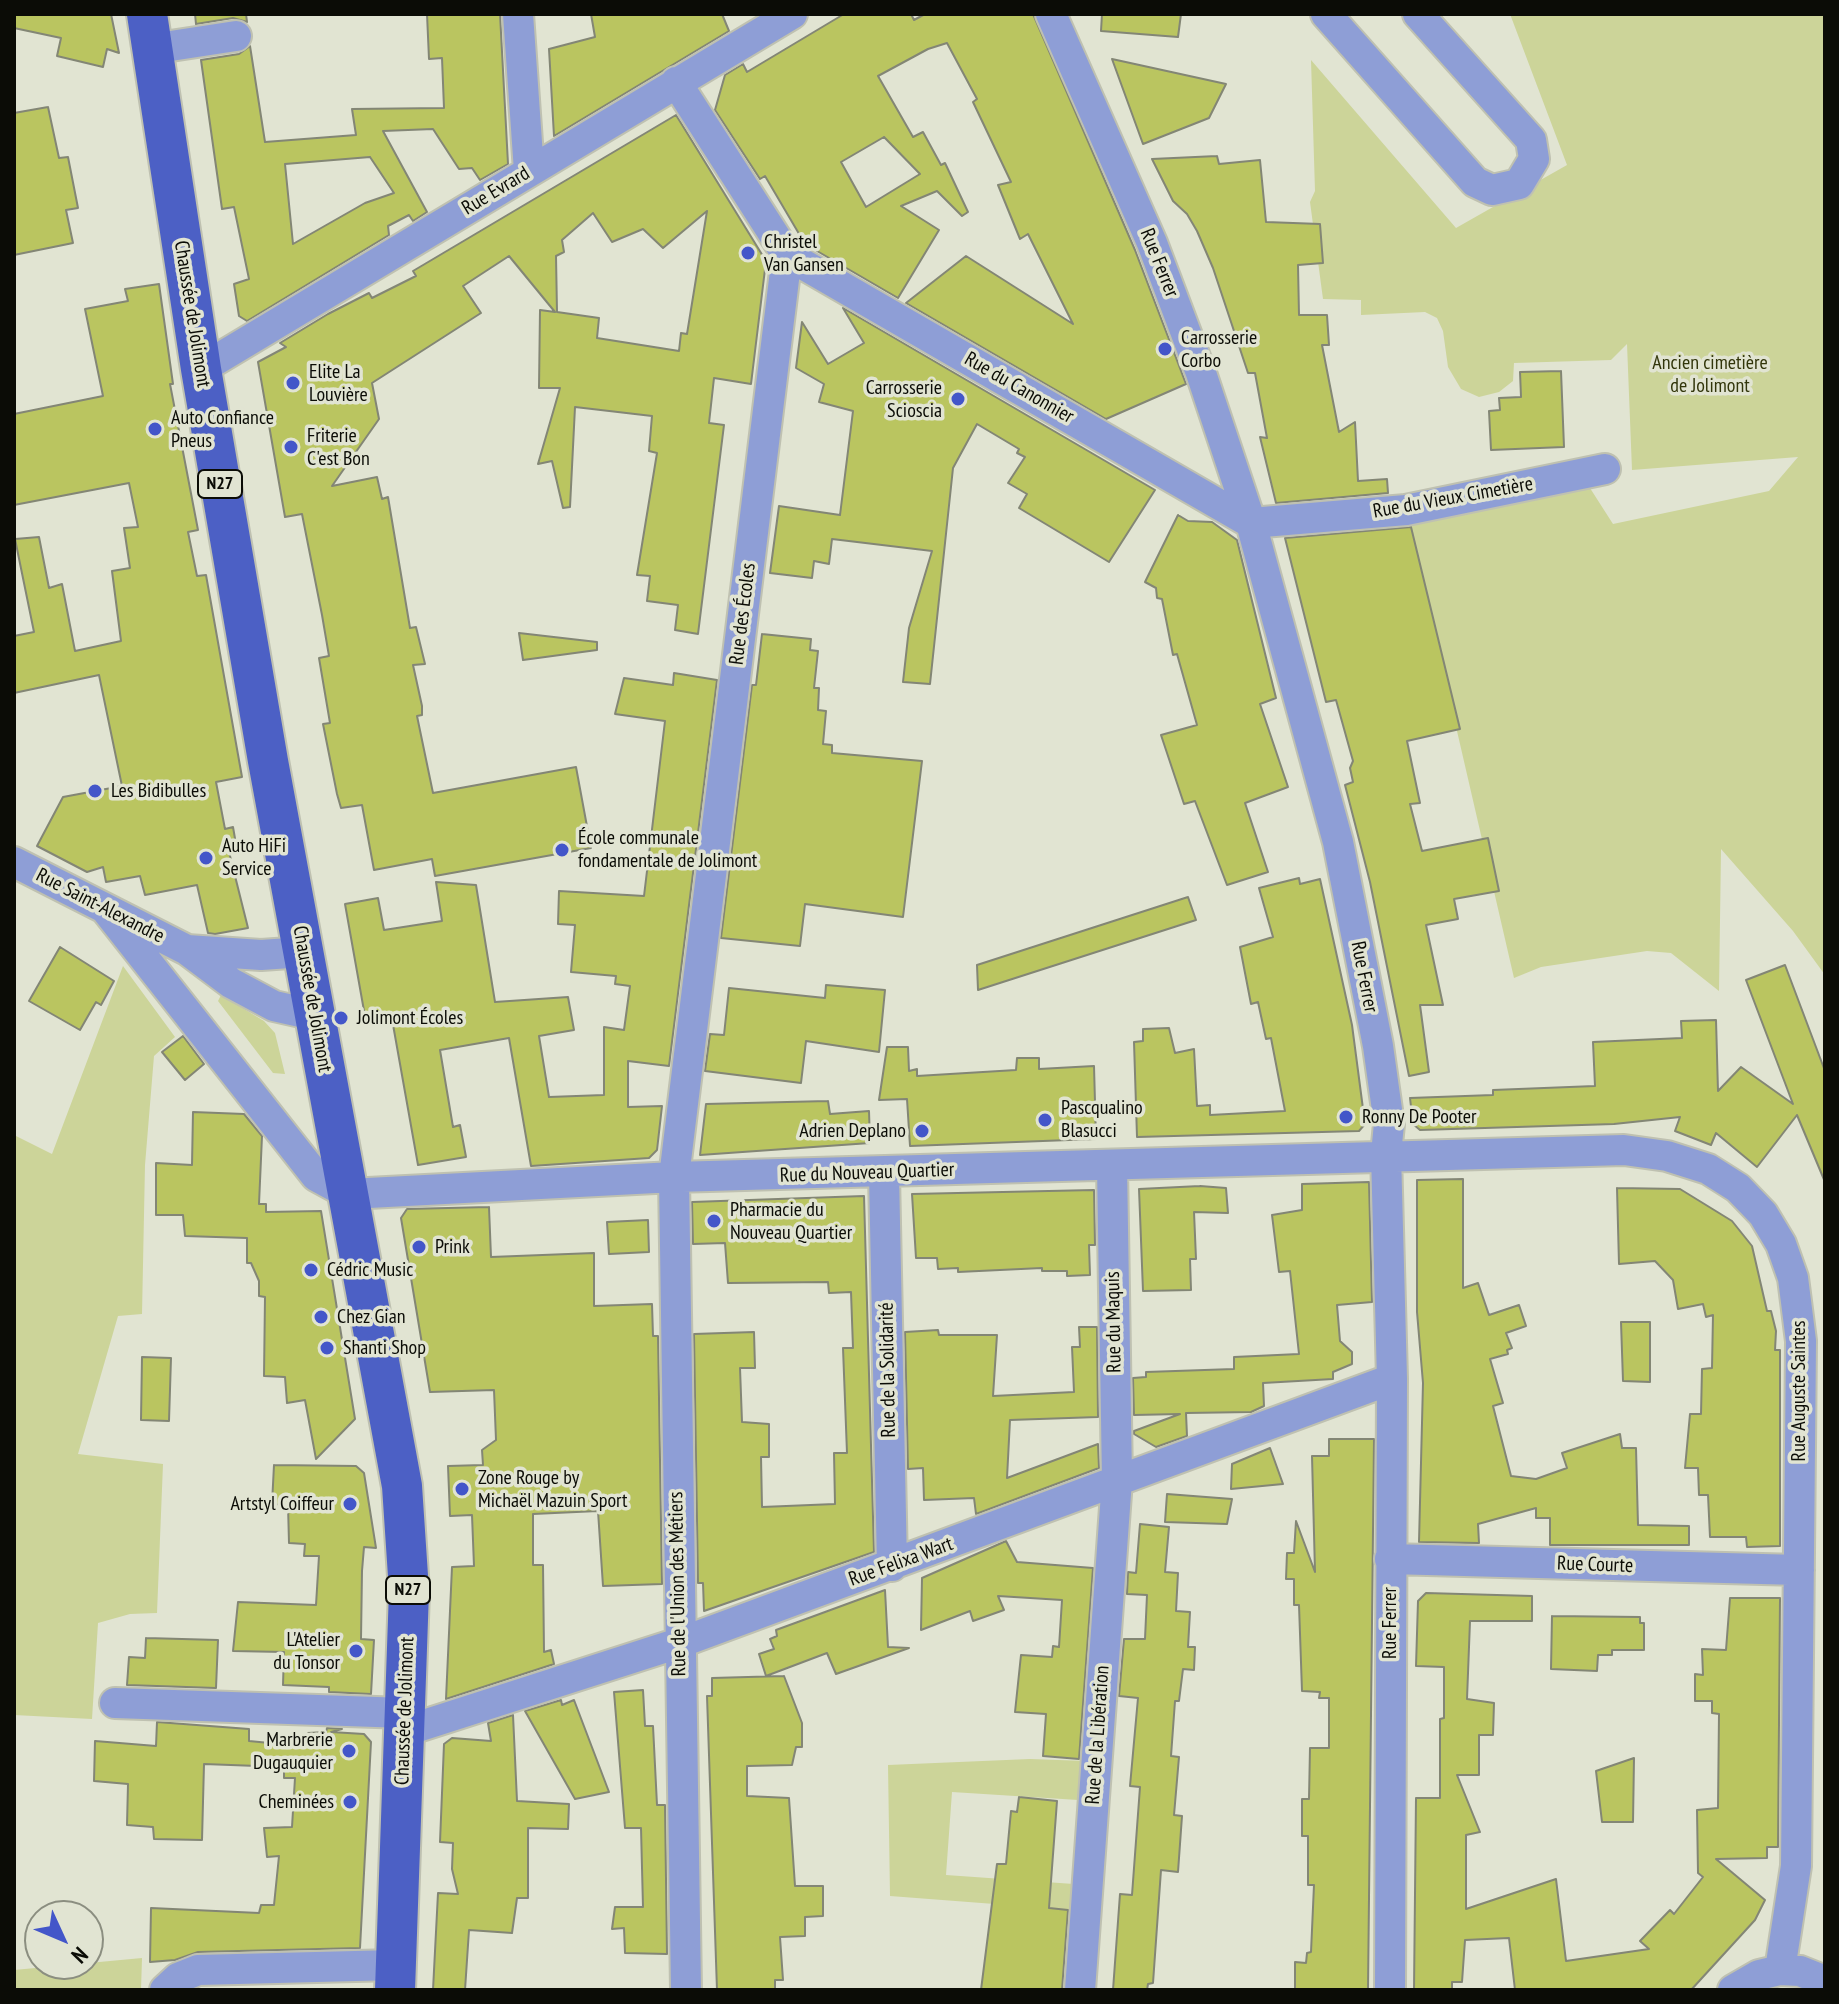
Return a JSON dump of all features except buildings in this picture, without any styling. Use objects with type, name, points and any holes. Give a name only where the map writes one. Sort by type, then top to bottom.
[{"type":"main road","name":"Chaussée de Jolimont","points":[[149,31],[201,369],[314,1015],[402,1486],[409,1591],[395,1977]]},
{"type":"street","points":[[518,14],[529,171]]},
{"type":"street","name":"Rue Evrard","points":[[201,369],[792,14]]},
{"type":"street","name":"Rue Ferrer","points":[[1051,14],[1152,243],[1201,373],[1251,523],[1338,842],[1378,1046],[1389,1124],[1386,1154],[1392,1379],[1390,1990]]},
{"type":"street","points":[[1326,14],[1475,182],[1492,190],[1519,184],[1526,177],[1534,159],[1531,140],[1418,14]]},
{"type":"street","points":[[149,31],[236,36]]},
{"type":"street","points":[[676,82],[787,255]]},
{"type":"street","name":"Rue du Canonnier","points":[[787,255],[1251,523]]},
{"type":"street","name":"Rue des Écoles","points":[[674,1177],[787,255]]},
{"type":"street","name":"Rue du Vieux Cimetière","points":[[1251,523],[1406,510],[1605,469]]},
{"type":"street","name":"Rue Saint-Alexandre","points":[[14,862],[187,950],[231,983],[274,1006],[314,1015]]},
{"type":"street","points":[[107,911],[316,1176],[349,1194]]},
{"type":"street","name":"Rue Saint-Alexandre","points":[[187,950],[261,955],[304,952]]},
{"type":"street","name":"Rue Auguste Saintes","points":[[1386,1154],[1624,1150],[1667,1156],[1708,1169],[1738,1188],[1763,1214],[1781,1244],[1793,1278],[1801,1341],[1796,1866],[1780,1970]]},
{"type":"street","name":"Rue du Nouveau Quartier","points":[[349,1194],[674,1177],[884,1174],[1386,1154]]},
{"type":"street","name":"Rue du Maquis","points":[[1112,1165],[1117,1480]]},
{"type":"street","name":"Rue de la Solidarité","points":[[884,1174],[892,1566]]},
{"type":"street","name":"Rue de l'Union des Métiers","points":[[674,1177],[686,1990]]},
{"type":"street","name":"Rue Felixa Wart","points":[[115,1703],[405,1722],[679,1643],[1392,1379]]},
{"type":"street","name":"Rue de la Libération","points":[[1080,1990],[1117,1480]]},
{"type":"street","name":"Rue Courte","points":[[1390,1559],[1799,1570]]},
{"type":"street","points":[[165,1990],[178,1978],[198,1970],[395,1977]]},
{"type":"street","points":[[1733,1990],[1759,1975],[1780,1970],[1800,1971],[1825,1981]]},
{"type":"green space","name":"Ancien cimetière de Jolimont","points":[[1510,14],[1825,14],[1825,975],[1793,931],[1721,849],[1719,991],[1671,953],[1647,951],[1541,967],[1514,978],[1406,510],[1581,474],[1613,524],[1769,491],[1798,457],[1632,470],[1627,344],[1611,360],[1514,363],[1513,381],[1499,392],[1479,397],[1461,389],[1448,367],[1443,331],[1437,318],[1425,312],[1361,315],[1361,300],[1323,299],[1310,202],[1315,191],[1311,60],[1456,228],[1567,165]]},
{"type":"green space","points":[[123,966],[175,1037],[154,1056],[145,1165],[142,1314],[118,1316],[78,1454],[163,1464],[157,1613],[130,1614],[98,1623],[92,1719],[14,1715],[14,1135],[52,1154]]},
{"type":"green space","points":[[221,995],[264,1021],[275,1033],[285,1074],[273,1073],[218,1001]]},
{"type":"green space","points":[[1030,1759],[1086,1761],[1094,1801],[952,1792],[946,1875],[1088,1885],[1086,1911],[890,1896],[888,1765]]},
{"type":"green space","points":[[142,1958],[141,1990],[14,1990],[14,1970],[24,1969],[24,1980],[104,1980],[104,1962]]},
{"type":"place","name":"Christel Van Gansen","points":[[748,253]]},
{"type":"place","name":"Carrosserie Corbo","points":[[1165,349]]},
{"type":"place","name":"Elite La Louvière","points":[[293,383]]},
{"type":"place","name":"Carrosserie Scioscia","points":[[958,399]]},
{"type":"place","name":"Auto Confiance Pneus","points":[[155,429]]},
{"type":"place","name":"Friterie C'est Bon","points":[[291,447]]},
{"type":"place","name":"Les Bidibulles","points":[[95,791]]},
{"type":"place","name":"École communale fondamentale de Jolimont","points":[[562,850]]},
{"type":"place","name":"Auto HiFi Service","points":[[206,858]]},
{"type":"place","name":"Jolimont Écoles","points":[[341,1018]]},
{"type":"place","name":"Ronny De Pooter","points":[[1346,1117]]},
{"type":"place","name":"Pascqualino Blasucci","points":[[1045,1120]]},
{"type":"place","name":"Adrien Deplano","points":[[922,1131]]},
{"type":"place","name":"Pharmacie du Nouveau Quartier","points":[[714,1221]]},
{"type":"place","name":"Prink","points":[[419,1247]]},
{"type":"place","name":"Cédric Music","points":[[311,1270]]},
{"type":"place","name":"Chez Gian","points":[[321,1317]]},
{"type":"place","name":"Shanti Shop","points":[[327,1348]]},
{"type":"place","name":"Zone Rouge by Michaël Mazuin Sport","points":[[462,1489]]},
{"type":"place","name":"Artstyl Coiffeur","points":[[350,1504]]},
{"type":"place","name":"L'Atelier du Tonsor","points":[[356,1651]]},
{"type":"place","name":"Marbrerie Dugauquier","points":[[349,1751]]},
{"type":"place","name":"Cheminées","points":[[350,1802]]}]
